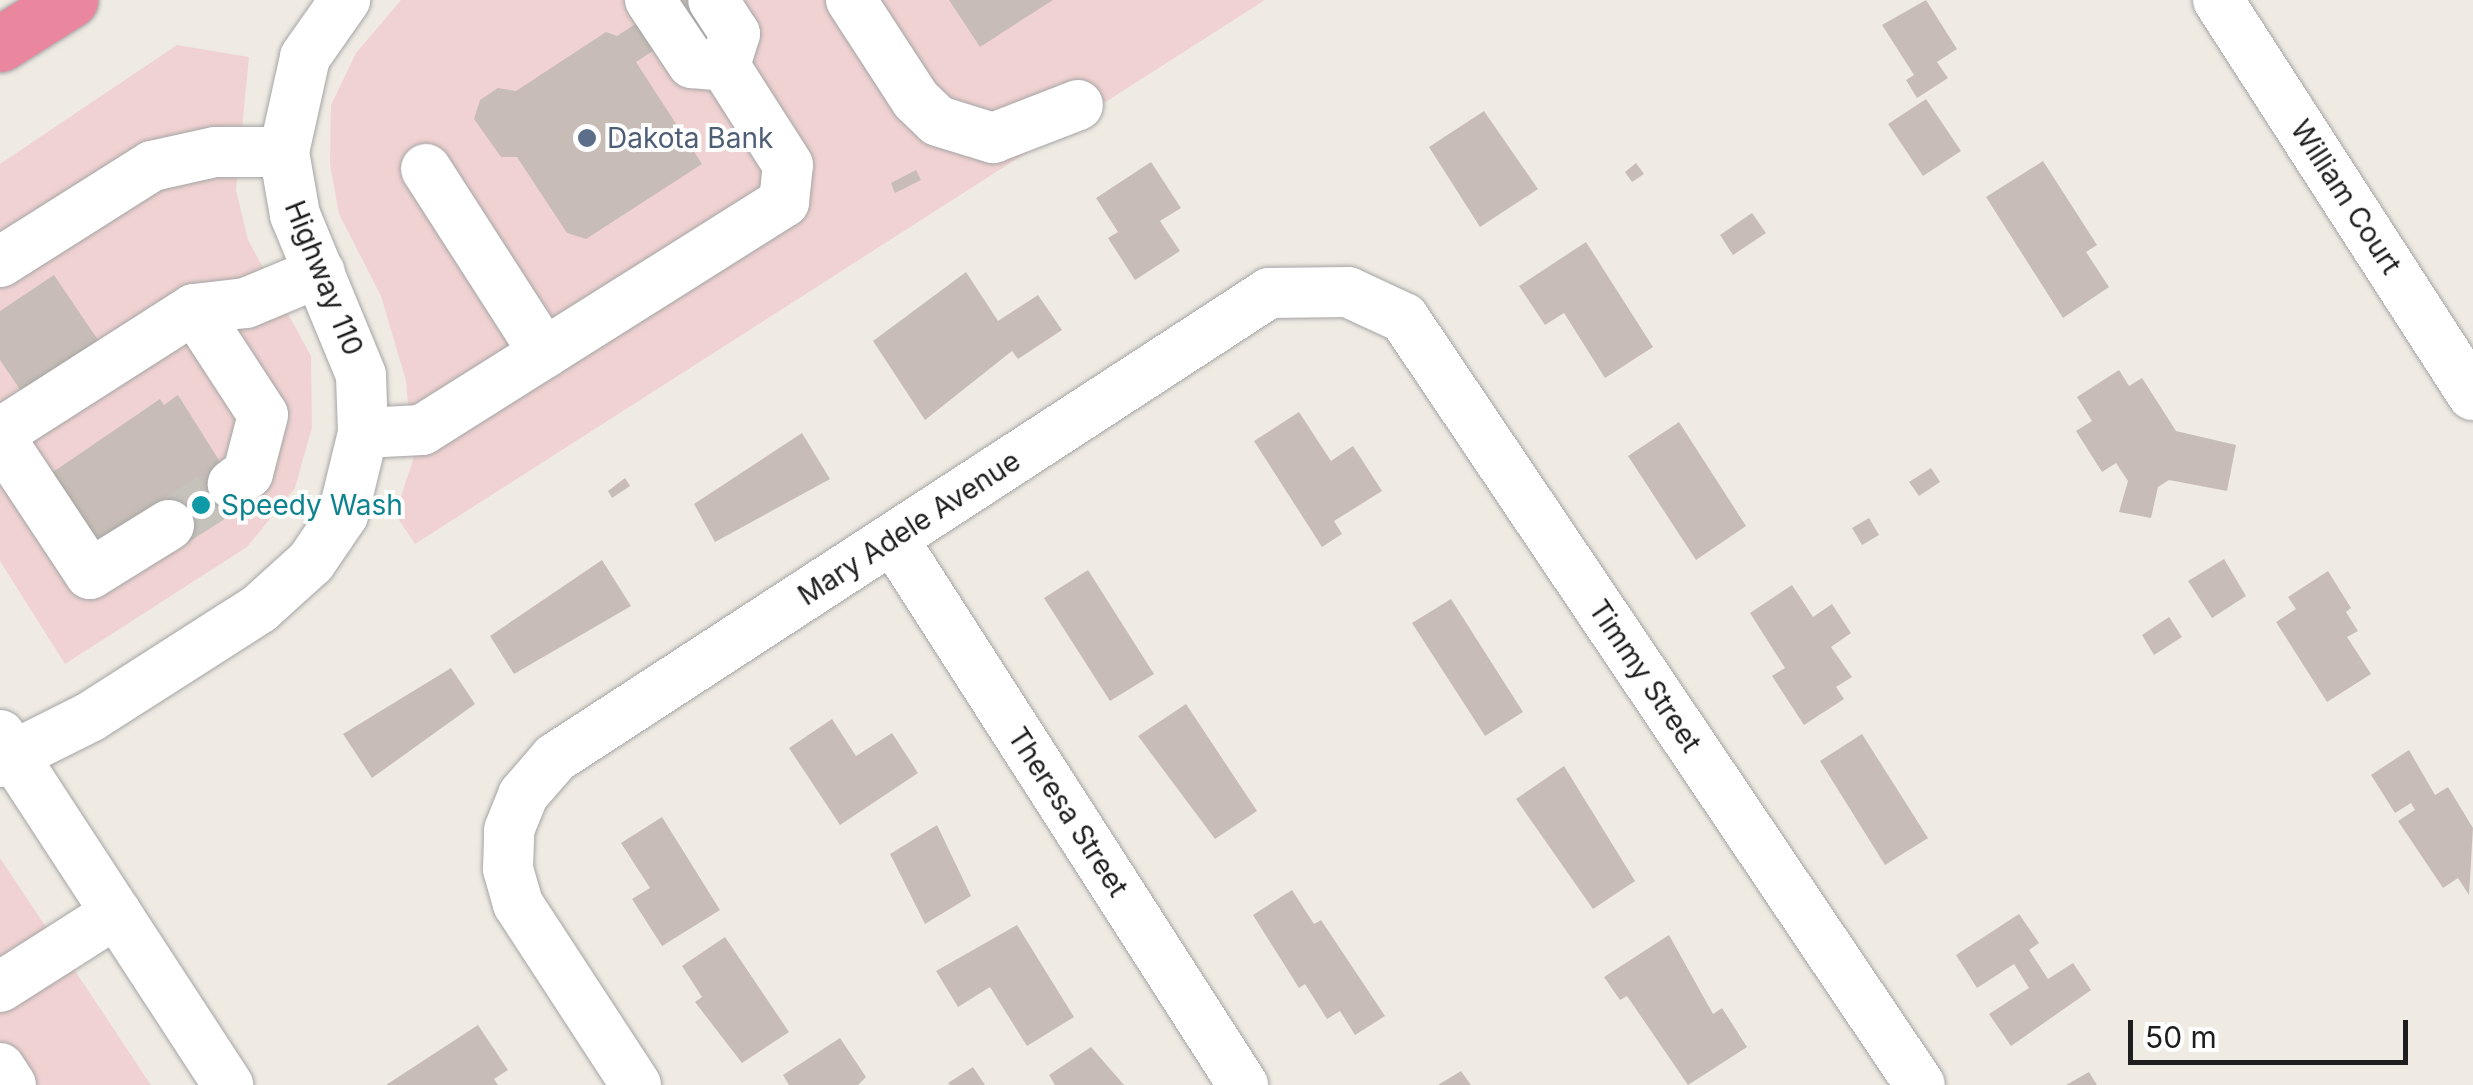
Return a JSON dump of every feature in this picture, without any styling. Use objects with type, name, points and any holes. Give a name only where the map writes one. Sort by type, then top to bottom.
[{"type":"highway","points":[[0,44],[70,0]]},
{"type":"street","name":"Highway 110","points":[[4,750],[90,717],[296,579],[343,515],[363,433],[354,348],[295,215],[284,152],[305,57],[345,0]]},
{"type":"street","points":[[650,0],[692,63],[726,66]]},
{"type":"street","points":[[363,433],[422,430],[784,202],[788,166],[726,66],[735,34],[713,0]]},
{"type":"street","points":[[852,0],[916,100],[938,122],[992,138],[1078,105]]},
{"type":"street","name":"William Court","points":[[2218,0],[2473,395]]},
{"type":"street","points":[[0,262],[152,166],[215,152],[284,152]]},
{"type":"street","points":[[426,169],[544,353]]},
{"type":"street","points":[[169,525],[90,574],[0,436],[194,309],[246,303],[320,272]]},
{"type":"street","name":"Mary Adele Avenue","points":[[636,1085],[518,904],[508,868],[509,830],[522,794],[555,758],[1269,293],[1348,292]]},
{"type":"street","name":"Timmy Street","points":[[1348,292],[1404,318],[1920,1085]]},
{"type":"street","points":[[194,309],[262,415],[253,462],[233,484]]},
{"type":"street","name":"Theresa Street","points":[[892,539],[1243,1085]]},
{"type":"street","points":[[4,750],[228,1085]]},
{"type":"street","points":[[0,987],[116,913]]},
{"type":"street","points":[[0,1068],[11,1085]]},
{"type":"shaded area","points":[[401,0],[1265,0],[415,544],[395,514],[413,460],[406,381],[381,296],[339,214],[330,164],[331,105],[356,53]]},
{"type":"shaded area","points":[[177,45],[249,57],[236,190],[248,240],[311,356],[312,427],[295,488],[247,547],[65,664],[0,561],[0,164]]},
{"type":"shaded area","points":[[0,858],[151,1085],[0,1085]]},
{"type":"building","name":"Dakota Bank","points":[[644,0],[691,0],[696,8],[664,29],[671,39],[636,62],[702,164],[586,239],[567,233],[517,157],[501,157],[474,119],[480,100],[498,88],[516,91],[606,32],[617,36],[652,13]]},
{"type":"building","points":[[949,0],[1053,0],[980,47]]},
{"type":"building","points":[[1926,0],[1957,49],[1937,62],[1948,78],[1917,98],[1906,80],[1914,75],[1882,25]]},
{"type":"building","points":[[1926,99],[1961,151],[1923,176],[1888,124]]},
{"type":"building","points":[[1484,111],[1538,189],[1480,227],[1429,147]]},
{"type":"building","points":[[2043,161],[2097,245],[2086,252],[2109,287],[2063,318],[1986,197]]},
{"type":"building","points":[[1151,162],[1181,208],[1160,221],[1180,251],[1135,280],[1108,238],[1118,232],[1096,198]]},
{"type":"building","points":[[1636,163],[1644,174],[1632,182],[1625,172]]},
{"type":"building","points":[[916,170],[921,180],[895,193],[891,183]]},
{"type":"building","points":[[1752,213],[1766,233],[1733,255],[1720,235]]},
{"type":"building","points":[[1586,242],[1653,347],[1605,378],[1564,313],[1545,325],[1519,286]]},
{"type":"building","points":[[966,272],[998,321],[1038,295],[1062,330],[1018,359],[1012,351],[925,420],[873,341]]},
{"type":"building","points":[[54,275],[98,340],[21,391],[0,360],[0,311]]},
{"type":"building","points":[[2119,370],[2129,386],[2142,378],[2176,431],[2236,445],[2227,491],[2169,480],[2158,487],[2151,518],[2119,512],[2128,481],[2116,463],[2102,472],[2076,431],[2092,421],[2077,397]]},
{"type":"building","points":[[178,395],[244,500],[179,541],[96,548],[50,474],[160,399],[164,405]]},
{"type":"building","points":[[1299,412],[1331,461],[1353,446],[1382,491],[1334,521],[1342,534],[1322,547],[1254,441]]},
{"type":"building","points":[[1679,422],[1746,526],[1696,560],[1628,456]]},
{"type":"building","points":[[802,433],[830,479],[715,542],[694,504]]},
{"type":"building","points":[[1931,468],[1940,482],[1919,496],[1909,482]]},
{"type":"building","points":[[625,478],[630,486],[612,498],[608,491]]},
{"type":"building","points":[[1869,518],[1879,535],[1862,545],[1852,528]]},
{"type":"building","points":[[2224,559],[2246,596],[2212,618],[2188,581]]},
{"type":"building","points":[[602,560],[631,606],[514,674],[490,636]]},
{"type":"building","points":[[1088,570],[1154,674],[1110,701],[1044,598]]},
{"type":"building","points":[[2328,571],[2351,608],[2346,612],[2358,631],[2347,637],[2371,674],[2327,702],[2276,622],[2296,609],[2288,597]]},
{"type":"building","points":[[1792,585],[1813,617],[1832,604],[1851,633],[1831,647],[1852,677],[1836,687],[1844,699],[1804,725],[1772,676],[1785,668],[1750,613]]},
{"type":"building","points":[[1451,599],[1523,712],[1485,736],[1412,623]]},
{"type":"building","points":[[2169,617],[2182,637],[2154,655],[2142,635]]},
{"type":"building","points":[[451,668],[475,704],[372,778],[343,734]]},
{"type":"building","points":[[1186,704],[1257,811],[1215,839],[1138,736]]},
{"type":"building","points":[[832,719],[856,756],[892,733],[918,773],[840,825],[789,748]]},
{"type":"building","points":[[1862,734],[1928,838],[1885,865],[1820,761]]},
{"type":"building","points":[[2409,750],[2435,795],[2448,787],[2473,828],[2469,895],[2458,878],[2443,888],[2398,821],[2415,810],[2411,803],[2395,813],[2371,775]]},
{"type":"building","points":[[1564,766],[1635,881],[1593,909],[1516,799]]},
{"type":"building","points":[[662,817],[720,910],[662,946],[632,899],[650,888],[621,843]]},
{"type":"building","points":[[937,825],[971,896],[925,924],[890,854]]},
{"type":"building","points":[[1292,890],[1314,924],[1321,920],[1385,1016],[1355,1035],[1340,1011],[1327,1019],[1305,984],[1299,988],[1253,915]]},
{"type":"building","points":[[2019,914],[2039,943],[2029,950],[2048,979],[2073,963],[2091,990],[2011,1046],[1989,1014],[2029,988],[2014,964],[1977,988],[1956,955]]},
{"type":"building","points":[[1017,925],[1074,1017],[1027,1046],[990,987],[958,1007],[936,971]]},
{"type":"building","points":[[1669,935],[1713,1014],[1722,1008],[1747,1047],[1688,1085],[1627,996],[1620,1000],[1604,977]]},
{"type":"building","points":[[725,937],[789,1032],[742,1063],[695,1002],[702,997],[682,966]]},
{"type":"building","points":[[478,1025],[508,1070],[494,1079],[498,1085],[386,1085]]},
{"type":"building","points":[[840,1038],[866,1077],[858,1085],[789,1085],[783,1075]]},
{"type":"building","points":[[1091,1047],[1124,1085],[1055,1085],[1049,1075]]},
{"type":"building","points":[[973,1067],[985,1085],[948,1083]]},
{"type":"building","points":[[1461,1071],[1471,1085],[1438,1085]]},
{"type":"building","points":[[2089,1072],[2097,1085],[2066,1085]]},
{"type":"tunnel","points":[[169,525],[233,484]]},
{"type":"place","name":"Dakota Bank","points":[[587,138]]},
{"type":"place","name":"Speedy Wash","points":[[201,505]]}]
